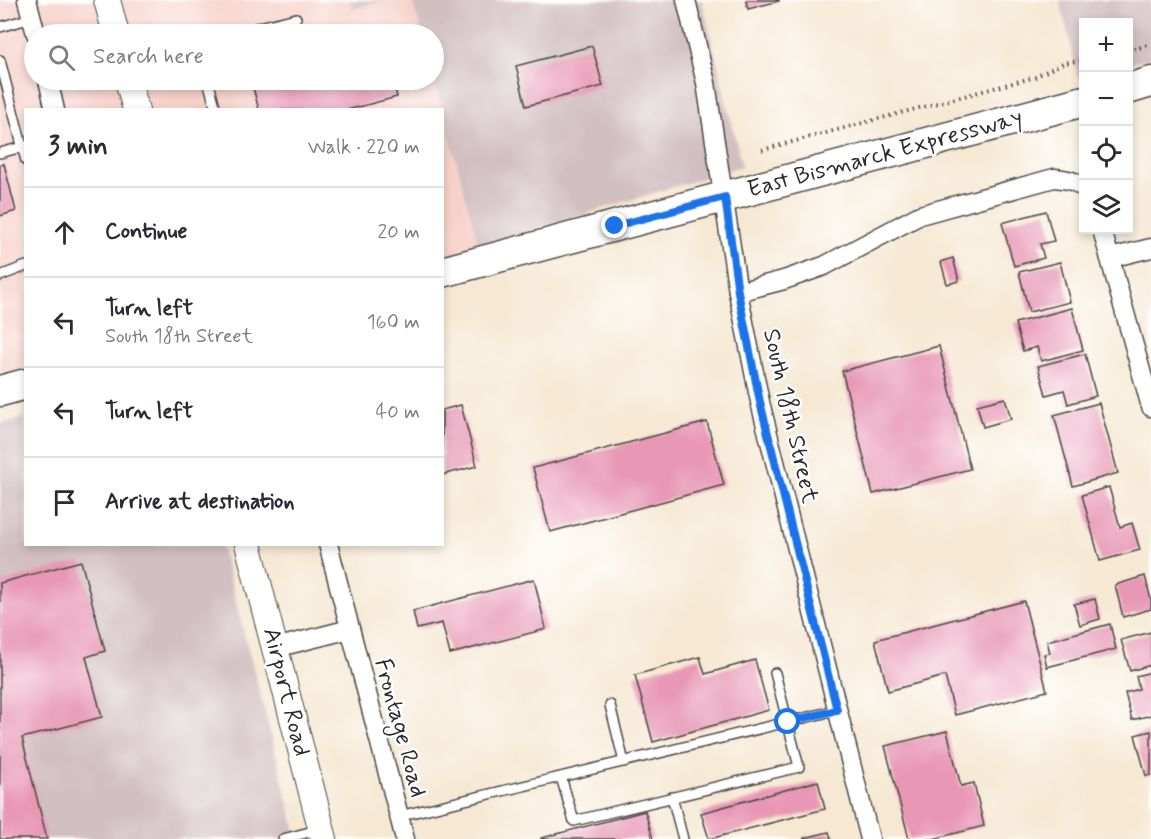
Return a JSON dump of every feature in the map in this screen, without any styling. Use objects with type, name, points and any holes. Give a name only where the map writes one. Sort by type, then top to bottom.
[{"type":"main road","points":[[107,0],[113,24]]},
{"type":"main road","points":[[1133,87],[1151,82]]},
{"type":"main road","points":[[131,90],[135,108]]},
{"type":"main road","name":"East Bismarck Expressway","points":[[444,271],[1079,102]]},
{"type":"main road","points":[[0,391],[24,385]]},
{"type":"main road","name":"Airport Road","points":[[249,546],[323,834]]},
{"type":"street","name":"South 18th Street","points":[[686,0],[706,83],[738,292],[768,434],[870,839]]},
{"type":"street","points":[[50,90],[55,108]]},
{"type":"street","points":[[738,292],[784,280],[824,266],[904,222],[937,209],[1054,178],[1067,179],[1079,184]]},
{"type":"street","points":[[1103,234],[1151,407]]},
{"type":"street","points":[[1110,258],[1151,248]]},
{"type":"street","name":"Frontage Road","points":[[329,546],[405,839]]},
{"type":"street","points":[[275,648],[350,628]]},
{"type":"lane","points":[[0,27],[31,17]]},
{"type":"lane","points":[[272,24],[296,18]]},
{"type":"lane","points":[[0,60],[24,147],[0,153]]},
{"type":"lane","points":[[211,90],[215,108]]},
{"type":"lane","points":[[0,276],[24,267]]},
{"type":"lane","points":[[561,777],[574,821],[799,768],[775,673]]},
{"type":"lane","points":[[609,705],[624,762]]},
{"type":"lane","points":[[399,816],[837,710]]},
{"type":"lane","points":[[672,798],[683,839]]},
{"type":"lane","points":[[283,839],[323,834]]},
{"type":"path","points":[[1133,49],[1151,44]]},
{"type":"path","points":[[762,150],[1035,77],[1063,63],[1079,61]]},
{"type":"shaded area","points":[[0,0],[349,0],[352,9],[387,0],[412,0],[419,24],[24,24],[24,90],[437,90],[442,108],[24,108],[24,369],[0,375]]},
{"type":"shaded area","points":[[349,0],[387,0],[352,9]]},
{"type":"shaded area","points":[[412,0],[702,0],[742,166],[479,247],[444,116],[444,108],[442,108],[437,90],[444,90],[444,24],[419,24]]},
{"type":"shaded area","points":[[1060,0],[1151,0],[1151,58],[1133,63],[1133,18],[1079,18],[1078,77]]},
{"type":"shaded area","points":[[444,120],[479,247],[444,256]]},
{"type":"shaded area","points":[[24,417],[24,546],[221,546],[298,839],[0,839],[0,424]]},
{"type":"building","points":[[746,0],[779,0],[779,1],[748,9]]},
{"type":"building","points":[[592,46],[603,86],[526,106],[516,66]]},
{"type":"building","points":[[254,90],[395,90],[397,97],[355,108],[258,108]]},
{"type":"building","points":[[4,164],[16,211],[0,216],[0,165]]},
{"type":"building","points":[[1046,211],[1054,241],[1040,244],[1044,258],[1014,266],[1002,223]]},
{"type":"building","points":[[953,258],[959,281],[947,284],[941,262]]},
{"type":"building","points":[[1060,262],[1070,302],[1029,312],[1019,272]]},
{"type":"building","points":[[1072,308],[1083,350],[1041,361],[1037,347],[1023,351],[1015,323]]},
{"type":"building","points":[[939,346],[970,469],[873,494],[842,371]]},
{"type":"building","points":[[1085,354],[1096,396],[1068,404],[1064,390],[1046,395],[1038,366]]},
{"type":"building","points":[[1005,398],[1011,419],[983,427],[977,405]]},
{"type":"building","points":[[1099,403],[1118,473],[1073,486],[1054,415]]},
{"type":"building","points":[[461,405],[477,466],[444,474],[444,409]]},
{"type":"building","points":[[707,422],[724,485],[550,532],[533,468]]},
{"type":"building","points":[[1109,487],[1120,527],[1132,523],[1140,550],[1100,561],[1082,495]]},
{"type":"building","points":[[81,561],[105,651],[86,657],[102,717],[22,738],[47,839],[0,839],[0,583]]},
{"type":"building","points":[[1145,576],[1151,609],[1123,617],[1115,585]]},
{"type":"building","points":[[534,579],[546,629],[450,654],[442,623],[417,629],[413,611]]},
{"type":"building","points":[[1095,599],[1100,619],[1080,625],[1074,604]]},
{"type":"building","points":[[1024,601],[1047,691],[955,715],[945,676],[888,691],[875,640]]},
{"type":"building","points":[[1110,624],[1116,649],[1047,667],[1044,654],[1050,653],[1047,641]]},
{"type":"building","points":[[1151,632],[1151,665],[1130,671],[1121,640]]},
{"type":"building","points":[[700,657],[705,674],[755,660],[769,710],[653,742],[635,675]]},
{"type":"building","points":[[1151,672],[1151,715],[1132,720],[1125,693],[1139,689],[1136,676]]},
{"type":"building","points":[[947,731],[961,786],[974,783],[984,826],[933,839],[909,839],[885,746]]},
{"type":"building","points":[[1151,731],[1151,775],[1146,776],[1135,735]]},
{"type":"building","points":[[818,781],[825,809],[709,839],[701,813]]},
{"type":"building","points":[[645,811],[653,839],[541,839],[541,838]]},
{"type":"building","points":[[829,832],[831,839],[804,839],[804,838]]},
{"type":"route","points":[[615,226],[725,197],[738,292],[754,377],[837,710],[788,722]]}]
